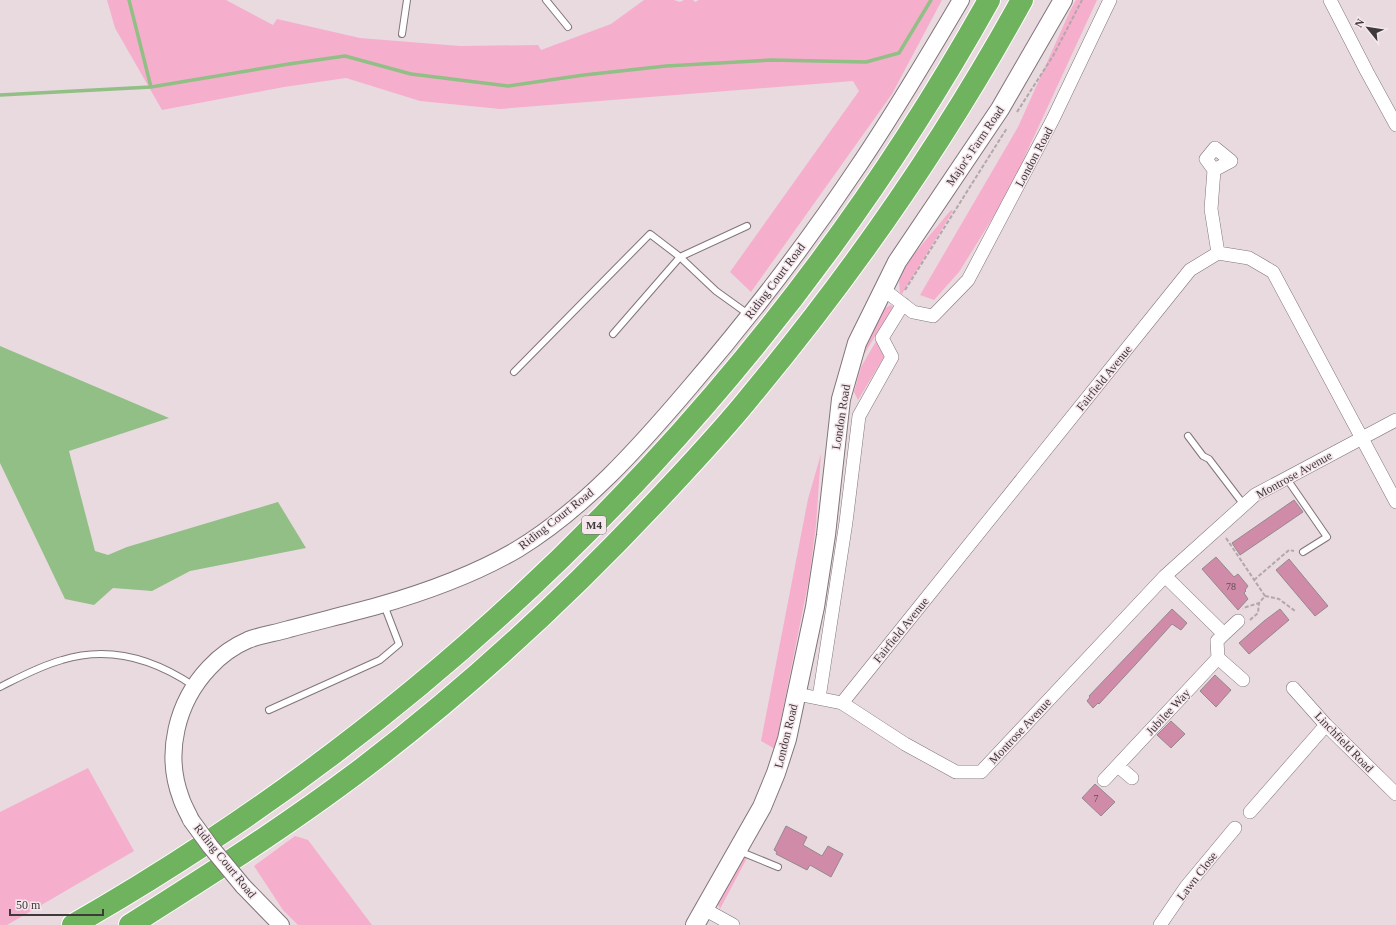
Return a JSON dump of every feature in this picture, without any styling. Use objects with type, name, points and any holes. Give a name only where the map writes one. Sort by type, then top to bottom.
[{"type":"highway","name":"M4","points":[[73,925],[142,884],[238,822],[350,742],[458,654],[506,611],[603,516],[693,420],[756,345],[815,269],[856,212],[904,140],[964,44],[989,0]]},
{"type":"highway","name":"M4","points":[[130,925],[263,840],[363,768],[413,729],[479,673],[562,598],[624,536],[706,448],[752,395],[810,323],[860,256],[885,222],[938,142],[1022,0]]},
{"type":"main road","name":"Major's Farm Road","points":[[883,289],[897,262],[1000,109],[1063,0]]},
{"type":"main road","name":"London Road","points":[[695,925],[762,807],[776,773],[787,739],[815,607],[823,557],[841,399],[857,343],[883,289]]},
{"type":"street","name":"Riding Court Road","points":[[281,925],[243,886],[210,846],[191,820],[180,798],[173,755],[176,730],[183,706],[194,686],[210,667],[227,652],[248,640],[384,604],[449,583],[486,566],[518,548],[554,524],[593,491],[630,454],[683,395],[750,316],[858,167],[909,88],[961,0]]},
{"type":"street","name":"London Road","points":[[883,289],[913,312],[933,316],[968,280],[1050,126],[1110,0]]},
{"type":"street","points":[[1330,0],[1396,125]]},
{"type":"street","points":[[1214,170],[1211,209],[1218,253],[1249,258],[1273,272],[1396,502]]},
{"type":"street","name":"Fairfield Avenue","points":[[842,703],[1190,270],[1218,253]]},
{"type":"street","points":[[819,698],[846,522],[859,416],[892,357],[882,338],[900,302]]},
{"type":"street","name":"Montrose Avenue","points":[[796,694],[842,703],[905,744],[956,772],[981,772],[1165,576],[1255,495],[1396,420]]},
{"type":"street","points":[[1165,576],[1220,637]]},
{"type":"street","points":[[1238,621],[1220,637],[1218,658],[1243,680]]},
{"type":"street","name":"Jubilee Way","points":[[1104,780],[1218,658]]},
{"type":"street","name":"Linchfield Road","points":[[1294,688],[1326,725],[1396,794]]},
{"type":"street","points":[[1250,812],[1326,725]]},
{"type":"street","points":[[1118,766],[1132,778]]},
{"type":"street","name":"Lawn Close","points":[[1160,925],[1186,887],[1235,828]]},
{"type":"street","points":[[704,909],[734,925]]},
{"type":"lane","points":[[402,34],[407,0]]},
{"type":"lane","points":[[546,0],[568,26]]},
{"type":"lane","points":[[613,334],[680,257],[747,226]]},
{"type":"lane","points":[[514,372],[650,234],[680,257],[716,291],[750,316]]},
{"type":"lane","points":[[1188,436],[1244,505]]},
{"type":"lane","points":[[1287,479],[1327,537],[1303,552]]},
{"type":"lane","points":[[269,710],[380,660],[399,644],[384,604]]},
{"type":"lane","points":[[0,687],[62,660],[86,655],[110,654],[144,660],[162,667],[194,686]]},
{"type":"lane","points":[[738,850],[778,867]]},
{"type":"path","points":[[1014,116],[1053,56],[1082,0]]},
{"type":"path","points":[[900,302],[1010,123]]},
{"type":"path","points":[[1219,528],[1265,596],[1279,599],[1295,611]]},
{"type":"path","points":[[1254,580],[1289,550],[1303,552]]},
{"type":"path","points":[[1259,603],[1258,613],[1242,626],[1234,617],[1246,607],[1259,603],[1265,596]]},
{"type":"shaded area","points":[[107,0],[226,0],[273,25],[277,19],[360,38],[460,46],[538,45],[541,50],[611,24],[644,0],[674,0],[680,2],[684,0],[693,0],[695,2],[699,0],[942,0],[892,94],[751,292],[730,272],[859,91],[853,81],[500,109],[420,101],[346,78],[284,87],[162,110],[115,28]]},
{"type":"shaded area","points":[[1076,0],[1097,0],[1007,195],[959,272],[934,300],[920,295],[1018,127]]},
{"type":"shaded area","points":[[951,210],[953,211],[902,294],[900,293],[899,281],[904,266]]},
{"type":"shaded area","points":[[891,305],[893,307],[863,356],[862,355],[881,310]]},
{"type":"shaded area","points":[[878,338],[887,352],[858,400],[854,392],[861,367]]},
{"type":"shaded area","points":[[0,346],[169,418],[69,451],[95,551],[108,555],[127,547],[278,502],[306,548],[190,571],[152,591],[113,588],[94,605],[65,599],[0,463]]},
{"type":"shaded area","points":[[821,454],[816,525],[809,579],[775,749],[761,741],[808,499]]},
{"type":"shaded area","points":[[88,768],[134,851],[7,925],[0,925],[0,812]]},
{"type":"shaded area","points":[[295,836],[308,840],[372,925],[298,925],[283,910],[254,866]]},
{"type":"shaded area","points":[[740,855],[747,858],[720,909],[717,902]]},
{"type":"building","points":[[1294,500],[1303,512],[1240,555],[1232,543]]},
{"type":"building","points":[[1216,557],[1234,577],[1238,574],[1248,586],[1244,593],[1248,599],[1238,610],[1202,569]]},
{"type":"building","points":[[1289,559],[1328,606],[1315,616],[1276,570]]},
{"type":"building","points":[[1172,609],[1187,623],[1181,630],[1172,624],[1099,704],[1098,703],[1093,708],[1087,701],[1090,697],[1089,696]]},
{"type":"building","points":[[1280,609],[1289,620],[1249,654],[1239,643]]},
{"type":"building","points":[[1215,675],[1231,690],[1216,707],[1200,691]]},
{"type":"building","points":[[1171,721],[1185,734],[1171,748],[1157,735]]},
{"type":"building","points":[[1095,784],[1115,802],[1101,816],[1082,798]]},
{"type":"building","points":[[786,826],[807,837],[803,845],[822,856],[828,846],[843,854],[831,877],[810,865],[807,870],[776,854],[777,852],[774,850]]},
{"type":"waterway","points":[[129,0],[151,87]]},
{"type":"waterway","points":[[0,95],[151,87],[345,56],[411,74],[508,86],[584,75],[666,66],[771,60],[866,62],[899,53],[931,0]]}]
